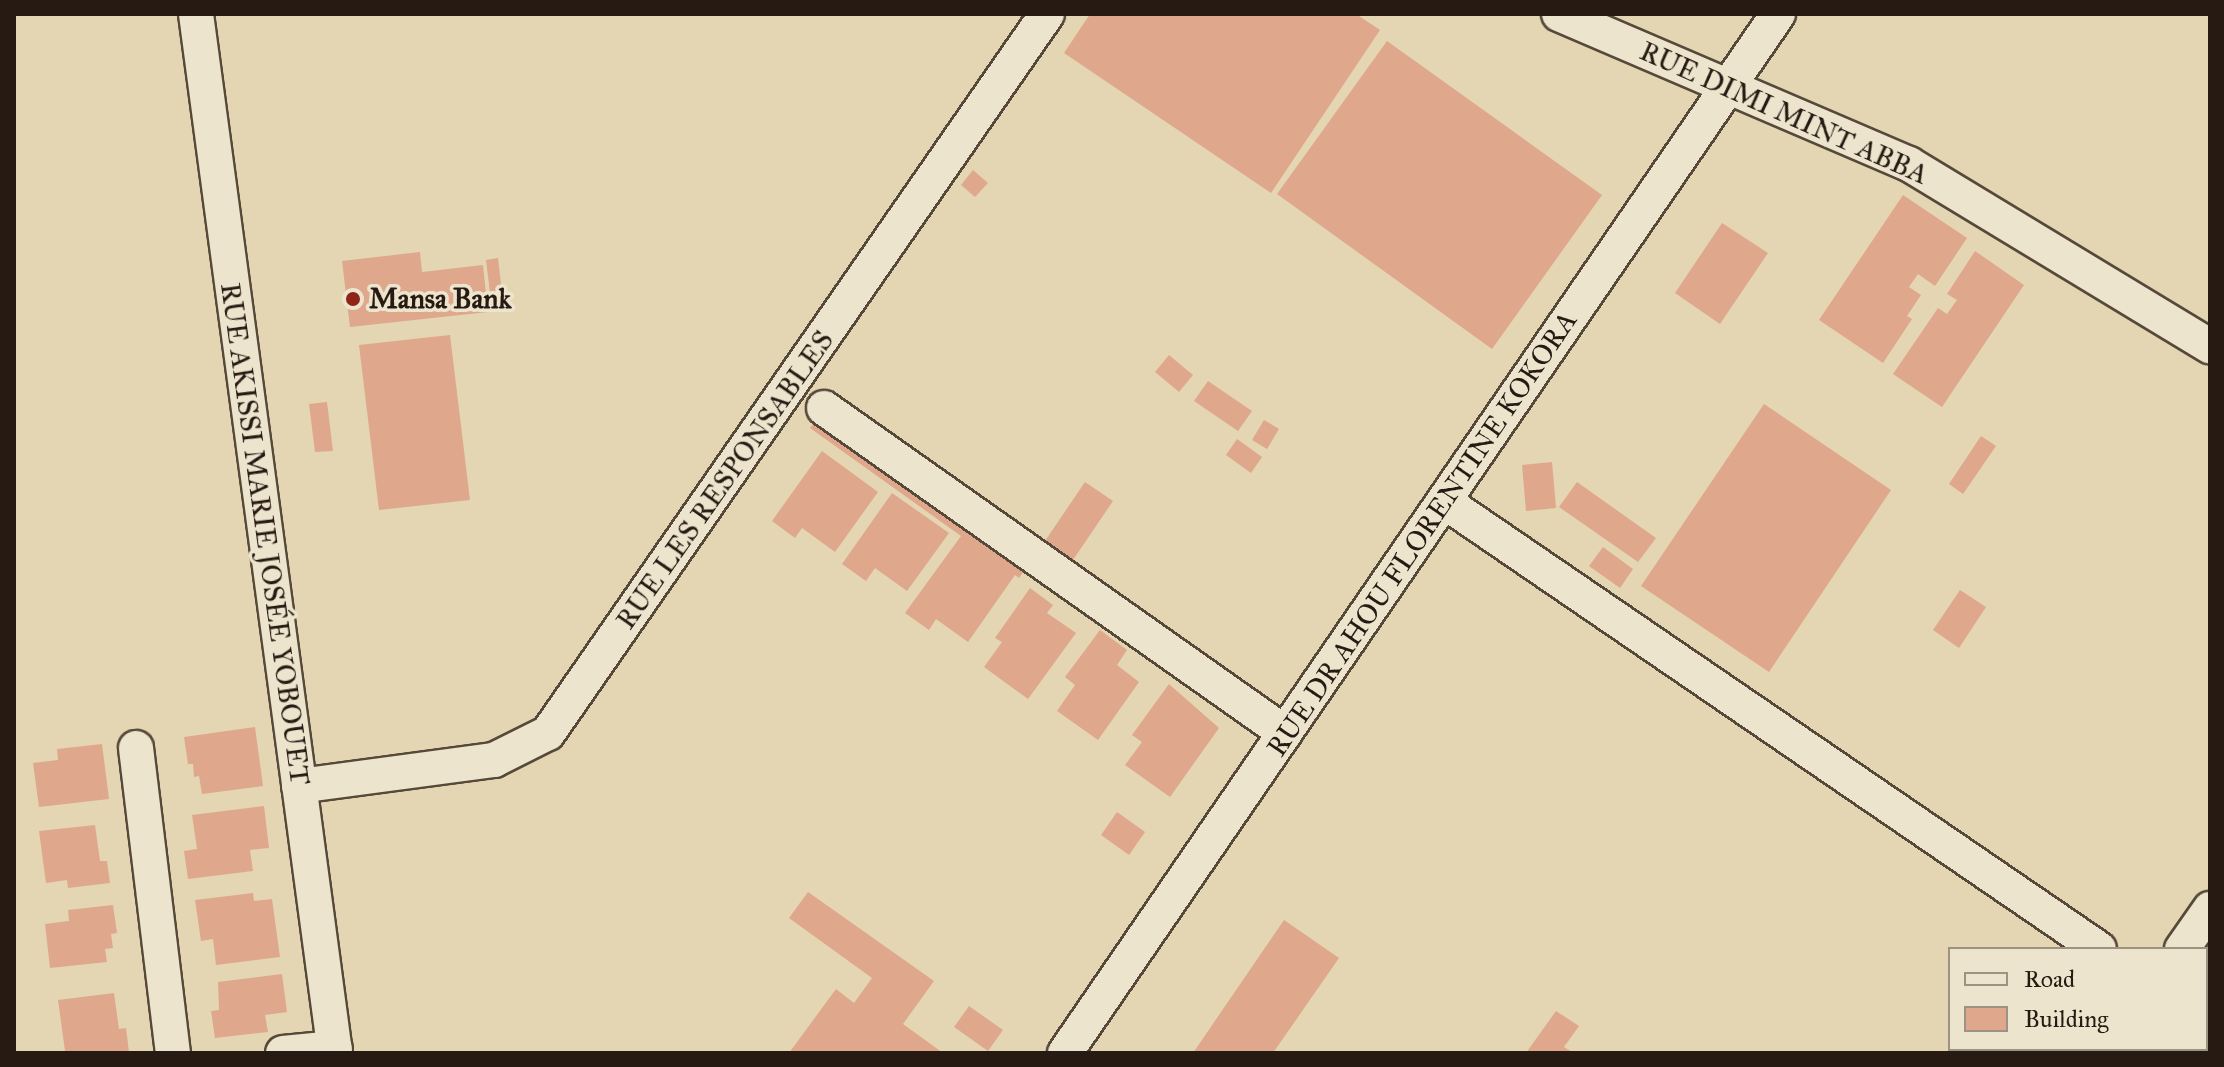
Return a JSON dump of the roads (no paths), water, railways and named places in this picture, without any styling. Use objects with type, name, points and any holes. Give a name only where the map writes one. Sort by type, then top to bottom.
[{"type":"street","name":"RUE AKISSI MARIE JOSÉE YOBOUET","points":[[196,14],[335,1050]]},
{"type":"street","name":"RUE LES RESPONSABLES","points":[[299,786],[494,760],[548,733],[1047,14]]},
{"type":"street","name":"RUE DIMI MINT ABBA","points":[[1559,14],[1909,164],[2210,346]]},
{"type":"street","name":"RUE DR AHOU FLORENTINE KOKORA","points":[[1065,1053],[1778,14]]},
{"type":"street","points":[[824,408],[1285,733]]},
{"type":"street","points":[[1445,502],[2096,947]]},
{"type":"street","points":[[136,748],[173,1053]]},
{"type":"street","points":[[2183,947],[2210,909]]},
{"type":"street","points":[[283,1053],[335,1050]]},
{"type":"place","name":"Mansa Bank","points":[[353,299]]}]
